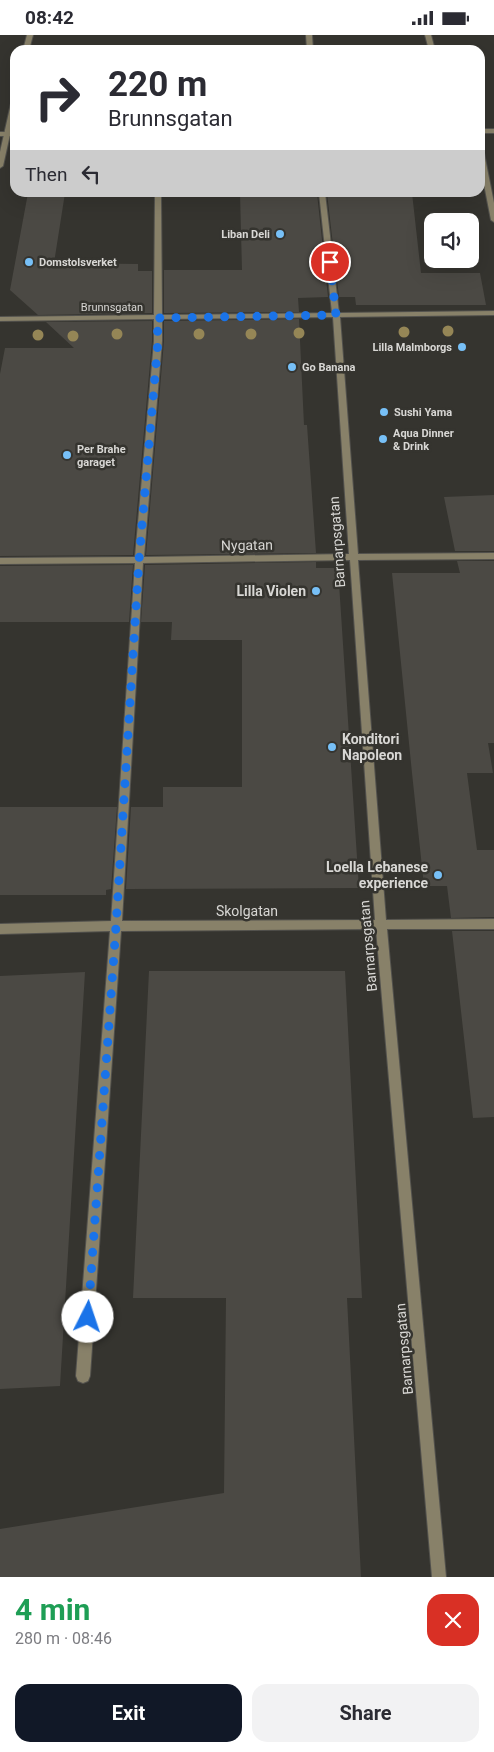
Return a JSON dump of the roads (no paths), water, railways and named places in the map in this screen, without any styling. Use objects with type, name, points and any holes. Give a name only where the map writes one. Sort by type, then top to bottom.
[{"type":"street","points":[[0,166],[3,134],[10,114]]},
{"type":"street","points":[[485,174],[494,220]]},
{"type":"street","points":[[83,1376],[116,926],[139,560],[158,341],[158,197]]},
{"type":"street","name":"Barnarpsgatan","points":[[322,197],[336,315],[381,926],[439,1577]]},
{"type":"street","name":"Brunnsgatan","points":[[0,319],[494,313]]},
{"type":"street","name":"Nygatan","points":[[0,561],[494,556]]},
{"type":"street","name":"Skolgatan","points":[[0,929],[116,926],[494,924]]},
{"type":"place","name":"Liban Deli","points":[[280,234]]},
{"type":"place","name":"Domstolsverket","points":[[29,262]]},
{"type":"place","name":"Lilla Malmborgs","points":[[462,347]]},
{"type":"place","name":"Go Banana","points":[[292,367]]},
{"type":"place","name":"Sushi Yama","points":[[384,412]]},
{"type":"place","name":"Aqua Dinner & Drink","points":[[383,439]]},
{"type":"place","name":"Per Brahe garaget","points":[[67,455]]},
{"type":"place","name":"Lilla Violen","points":[[316,591]]},
{"type":"place","name":"Konditori Napoleon","points":[[332,747]]},
{"type":"place","name":"Loella Lebanese experience","points":[[438,875]]}]
